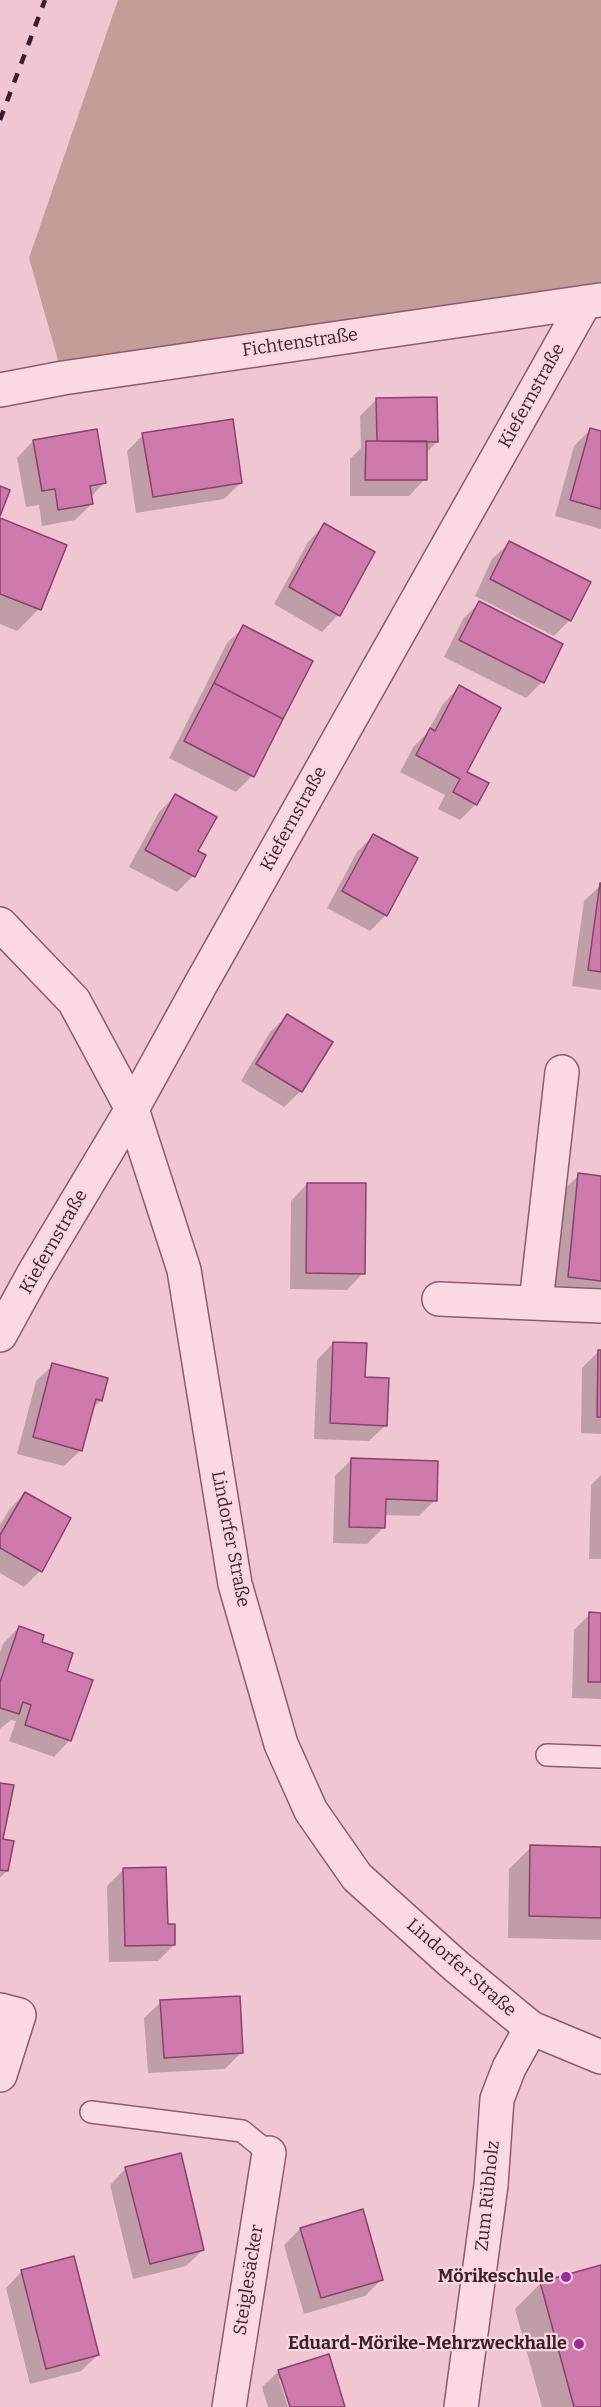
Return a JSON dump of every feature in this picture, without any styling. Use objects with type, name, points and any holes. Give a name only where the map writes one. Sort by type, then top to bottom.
[{"type":"street","name":"Fichtenstraße","points":[[0,390],[63,378],[593,301]]},
{"type":"street","name":"Kiefernstraße","points":[[0,1335],[34,1273],[132,1109],[207,972],[593,301]]},
{"type":"street","name":"Lindorfer Straße","points":[[0,924],[74,1001],[132,1109],[184,1270],[235,1584],[281,1744],[311,1811],[357,1877],[457,1967],[531,2028],[601,2057]]},
{"type":"street","points":[[536,1302],[562,1072]]},
{"type":"street","points":[[440,1299],[601,1306]]},
{"type":"street","points":[[0,2075],[10,2013]]},
{"type":"street","name":"Zum Rübholz","points":[[461,2407],[491,2185],[497,2098],[509,2068],[531,2028]]},
{"type":"street","name":"Steiglesäcker","points":[[228,2407],[269,2153]]},
{"type":"lane","points":[[547,1755],[601,1758]]},
{"type":"lane","points":[[91,2112],[242,2131],[269,2153]]},
{"type":"shaded area","points":[[118,0],[601,0],[601,300],[63,378],[29,258]]},
{"type":"building","points":[[437,397],[438,442],[377,441],[376,398]]},
{"type":"building","points":[[233,419],[242,483],[153,497],[142,433]]},
{"type":"building","points":[[590,428],[601,431],[601,509],[570,500]]},
{"type":"building","points":[[97,429],[106,483],[90,486],[93,504],[58,510],[55,489],[42,491],[33,440]]},
{"type":"building","points":[[366,441],[427,441],[427,480],[365,480]]},
{"type":"building","points":[[0,486],[10,490],[0,516]]},
{"type":"building","points":[[0,518],[67,545],[41,610],[0,594]]},
{"type":"building","points":[[324,523],[375,552],[340,616],[289,587]]},
{"type":"building","points":[[509,541],[591,582],[571,621],[490,579]]},
{"type":"building","points":[[479,601],[563,644],[544,683],[459,640]]},
{"type":"building","points":[[243,625],[313,661],[283,719],[214,683]]},
{"type":"building","points":[[214,683],[283,719],[254,777],[184,741]]},
{"type":"building","points":[[459,685],[501,708],[467,772],[489,783],[477,805],[453,792],[460,779],[416,755],[430,728],[435,731]]},
{"type":"building","points":[[175,794],[217,817],[198,851],[206,855],[195,877],[145,850]]},
{"type":"building","points":[[373,834],[418,858],[387,916],[342,891]]},
{"type":"building","points":[[601,883],[601,972],[588,970]]},
{"type":"building","points":[[287,1014],[333,1042],[302,1092],[256,1064]]},
{"type":"building","points":[[578,1173],[601,1176],[601,1281],[568,1277]]},
{"type":"building","points":[[307,1183],[366,1183],[365,1274],[306,1273]]},
{"type":"building","points":[[333,1342],[367,1343],[365,1377],[389,1378],[387,1426],[330,1423]]},
{"type":"building","points":[[598,1350],[601,1350],[601,1417],[597,1417]]},
{"type":"building","points":[[52,1363],[108,1378],[102,1401],[96,1399],[82,1451],[33,1437]]},
{"type":"building","points":[[351,1458],[438,1461],[437,1501],[386,1499],[385,1528],[349,1527]]},
{"type":"building","points":[[25,1492],[71,1518],[42,1572],[0,1548],[0,1535]]},
{"type":"building","points":[[589,1612],[601,1613],[601,1682],[588,1682]]},
{"type":"building","points":[[19,1626],[44,1635],[42,1642],[73,1653],[67,1671],[93,1680],[71,1741],[25,1725],[31,1705],[23,1702],[19,1714],[0,1708],[0,1682]]},
{"type":"building","points":[[0,1783],[14,1785],[3,1839],[14,1841],[8,1871],[0,1870]]},
{"type":"building","points":[[530,1845],[601,1847],[601,1918],[529,1916]]},
{"type":"building","points":[[166,1867],[168,1924],[175,1924],[175,1945],[125,1946],[123,1868]]},
{"type":"building","points":[[240,1996],[243,2053],[164,2058],[160,2000]]},
{"type":"building","points":[[181,2153],[204,2250],[150,2264],[125,2167]]},
{"type":"building","points":[[363,2209],[383,2280],[321,2298],[300,2228]]},
{"type":"building","points":[[74,2256],[99,2355],[46,2369],[21,2270]]},
{"type":"building","name":"Eduard-Mörike-Mehrzweckhalle","points":[[601,2265],[601,2407],[574,2407],[540,2282]]},
{"type":"building","points":[[329,2354],[345,2407],[290,2407],[278,2370]]},
{"type":"railway","points":[[0,120],[45,0]]},
{"type":"place","name":"Mörikeschule","points":[[566,2277]]},
{"type":"place","name":"Eduard-Mörike-Mehrzweckhalle","points":[[579,2344]]}]
